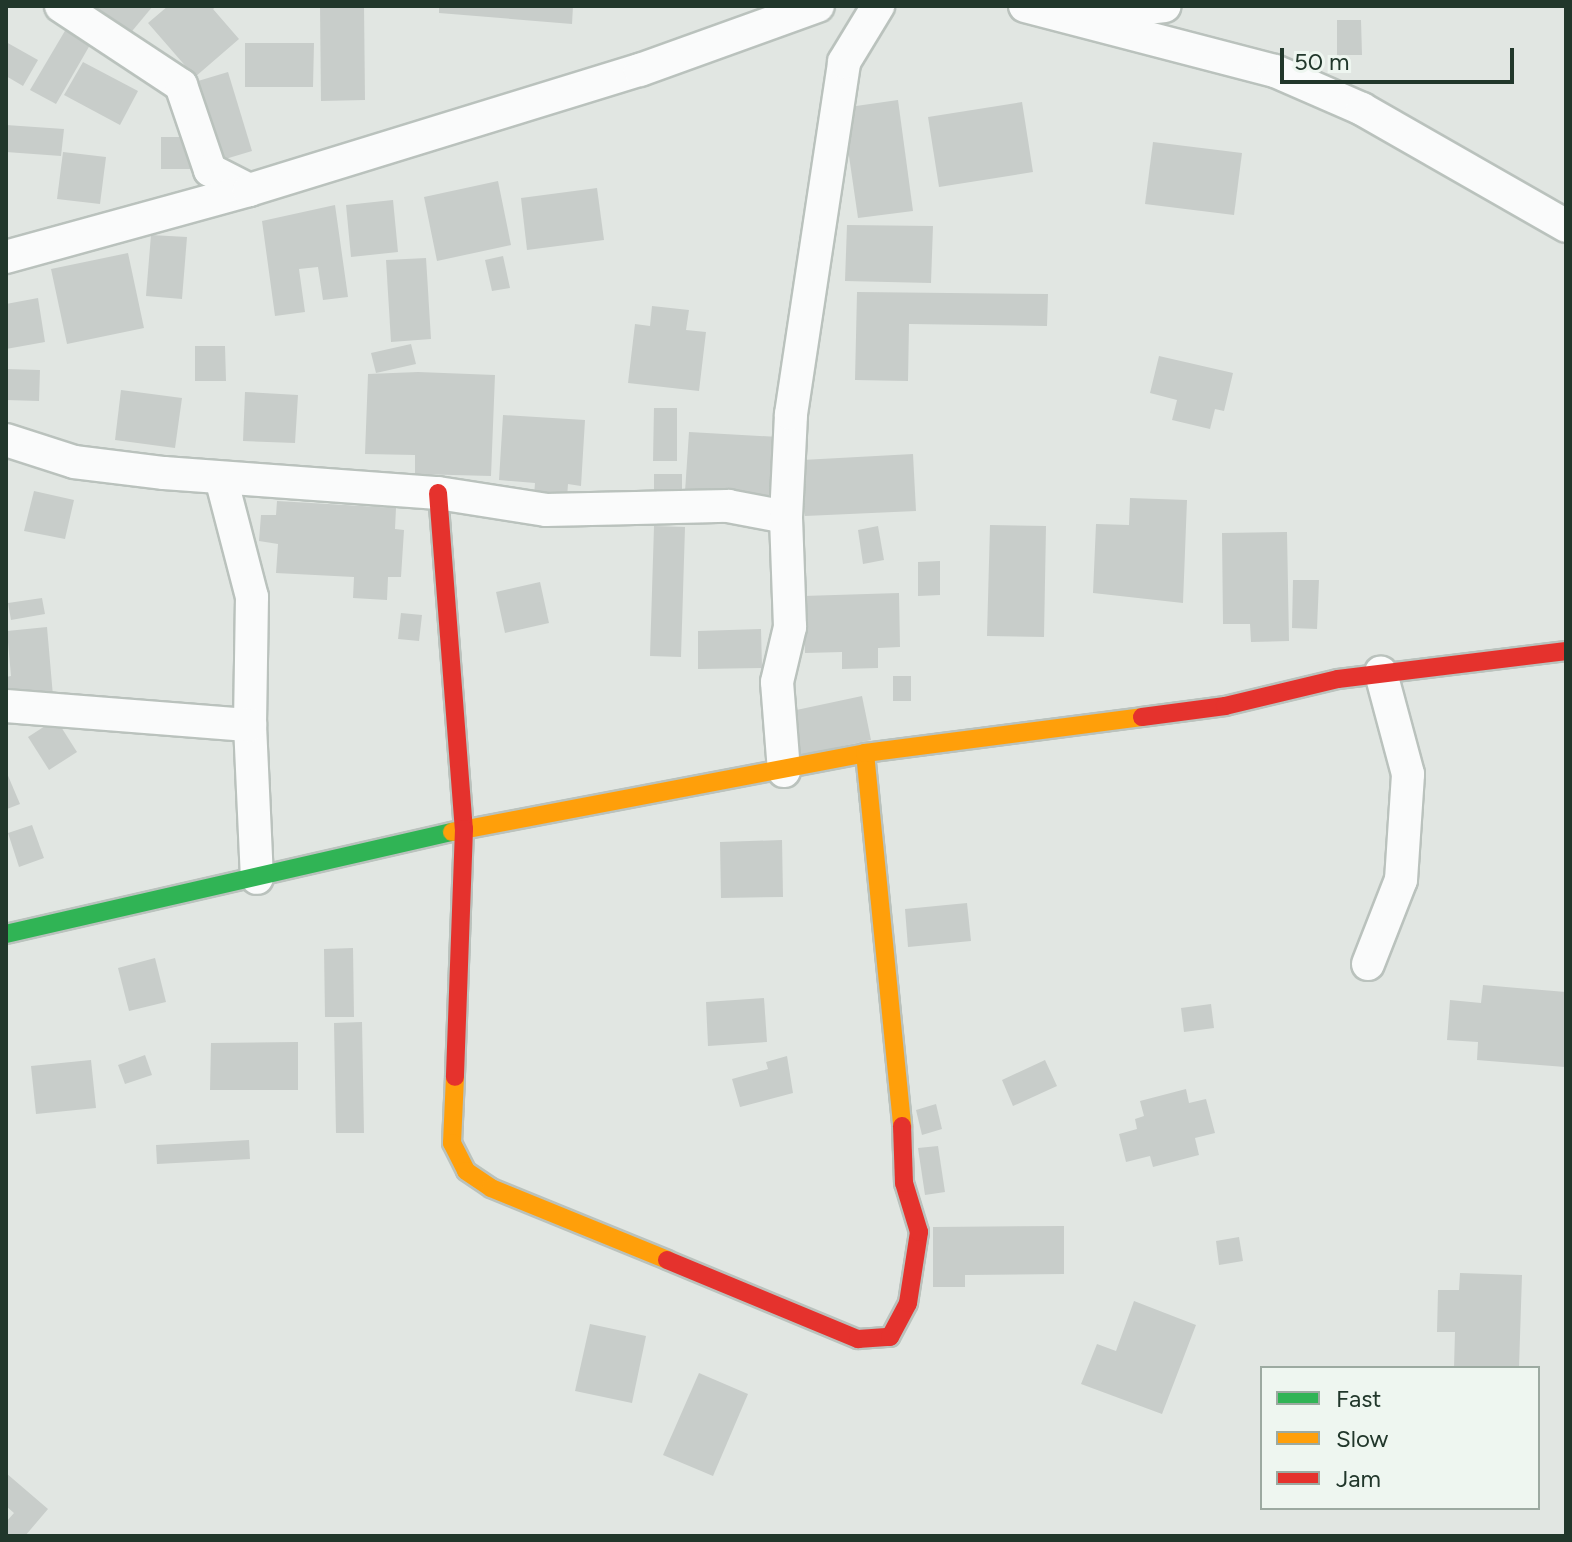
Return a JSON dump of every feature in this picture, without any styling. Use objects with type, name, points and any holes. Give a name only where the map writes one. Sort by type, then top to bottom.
[{"type":"street","points":[[61,6],[181,85],[210,170],[249,190]]},
{"type":"street","points":[[6,257],[249,190],[640,70],[818,6]]},
{"type":"street","points":[[784,771],[777,682],[790,627],[786,517],[791,414],[804,351],[831,132],[844,62],[878,6]]},
{"type":"street","points":[[1025,6],[1073,16],[1275,71],[1362,109],[1566,226]]},
{"type":"street","points":[[1073,16],[1165,6]]},
{"type":"street","points":[[6,440],[74,462],[221,478],[438,493],[546,510],[728,506],[786,517]]},
{"type":"street","points":[[221,478],[252,597],[250,725],[257,878]]},
{"type":"street","points":[[438,493],[464,829],[452,1143],[466,1171],[491,1188],[858,1339],[890,1337],[908,1303],[919,1232],[904,1183],[902,1112],[865,753]]},
{"type":"street","points":[[6,934],[464,829],[784,771],[865,753],[1225,706],[1381,673],[1566,651]]},
{"type":"street","points":[[1368,964],[1401,880],[1408,774],[1381,673]]},
{"type":"street","points":[[6,706],[250,725]]},
{"type":"building","points":[[91,6],[153,6],[128,36]]},
{"type":"building","points":[[168,6],[217,6],[213,9],[239,39],[195,77],[148,23]]},
{"type":"building","points":[[364,6],[365,100],[321,101],[320,7]]},
{"type":"building","points":[[439,6],[573,6],[572,24],[439,13]]},
{"type":"building","points":[[1337,20],[1361,20],[1362,55],[1337,55]]},
{"type":"building","points":[[69,24],[94,38],[56,104],[30,90]]},
{"type":"building","points":[[6,42],[38,60],[23,86],[6,76]]},
{"type":"building","points":[[245,43],[314,43],[313,87],[245,87]]},
{"type":"building","points":[[83,62],[138,91],[120,125],[64,95]]},
{"type":"building","points":[[228,72],[252,151],[222,160],[198,81]]},
{"type":"building","points":[[898,100],[913,211],[858,218],[842,108]]},
{"type":"building","points":[[1022,102],[1033,172],[939,187],[928,117]]},
{"type":"building","points":[[6,125],[64,129],[61,156],[6,152]]},
{"type":"building","points":[[161,137],[195,137],[195,169],[161,169]]},
{"type":"building","points":[[1153,142],[1242,153],[1234,215],[1145,204]]},
{"type":"building","points":[[63,152],[106,157],[100,204],[57,199]]},
{"type":"building","points":[[498,181],[511,245],[437,261],[424,197]]},
{"type":"building","points":[[597,188],[604,240],[527,250],[521,198]]},
{"type":"building","points":[[393,200],[398,252],[351,257],[346,205]]},
{"type":"building","points":[[335,205],[348,297],[323,300],[318,267],[299,269],[305,312],[275,316],[262,221]]},
{"type":"building","points":[[847,225],[933,226],[931,283],[845,281]]},
{"type":"building","points":[[151,235],[187,237],[182,299],[146,296]]},
{"type":"building","points":[[128,253],[144,328],[67,344],[51,269]]},
{"type":"building","points":[[503,256],[510,288],[492,291],[485,260]]},
{"type":"building","points":[[426,258],[431,339],[391,342],[386,260]]},
{"type":"building","points":[[857,292],[1048,294],[1047,326],[909,324],[908,381],[855,380]]},
{"type":"building","points":[[38,298],[45,342],[6,349],[6,304]]},
{"type":"building","points":[[652,306],[689,310],[686,330],[706,332],[699,391],[628,383],[635,324],[650,326]]},
{"type":"building","points":[[411,344],[416,364],[376,373],[371,353]]},
{"type":"building","points":[[195,346],[225,346],[226,381],[195,381]]},
{"type":"building","points":[[1159,356],[1233,373],[1224,411],[1215,409],[1210,429],[1172,420],[1177,400],[1150,393]]},
{"type":"building","points":[[6,369],[40,370],[39,401],[6,400]]},
{"type":"building","points":[[368,374],[495,375],[491,476],[415,474],[415,455],[365,454]]},
{"type":"building","points":[[121,390],[182,398],[175,448],[115,440]]},
{"type":"building","points":[[245,392],[298,395],[295,443],[243,441]]},
{"type":"building","points":[[654,408],[677,408],[677,461],[653,461]]},
{"type":"building","points":[[503,415],[585,420],[581,486],[568,484],[567,498],[534,496],[535,483],[499,480]]},
{"type":"building","points":[[689,432],[779,437],[775,497],[685,492]]},
{"type":"building","points":[[913,454],[916,511],[805,516],[802,460]]},
{"type":"building","points":[[654,474],[682,474],[682,501],[654,502]]},
{"type":"building","points":[[34,491],[74,500],[65,539],[24,531]]},
{"type":"building","points":[[1130,498],[1187,500],[1183,603],[1093,593],[1096,524],[1129,525]]},
{"type":"building","points":[[277,501],[396,508],[395,529],[404,530],[401,577],[388,577],[387,600],[353,598],[354,577],[276,573],[278,544],[259,541],[261,515],[276,515]]},
{"type":"building","points":[[990,525],[1046,526],[1044,637],[987,636]]},
{"type":"building","points":[[654,526],[685,527],[681,657],[650,656]]},
{"type":"building","points":[[878,526],[884,560],[863,564],[858,530]]},
{"type":"building","points":[[1287,532],[1289,641],[1251,642],[1250,624],[1223,624],[1222,533]]},
{"type":"building","points":[[940,561],[940,595],[918,596],[918,562]]},
{"type":"building","points":[[1293,580],[1319,580],[1317,629],[1292,628]]},
{"type":"building","points":[[540,582],[549,623],[505,633],[496,592]]},
{"type":"building","points":[[899,593],[900,647],[878,648],[878,668],[842,669],[842,652],[805,653],[803,596]]},
{"type":"building","points":[[42,598],[45,614],[11,620],[8,603]]},
{"type":"building","points":[[401,613],[422,615],[419,641],[398,639]]},
{"type":"building","points":[[47,627],[53,696],[6,701],[6,677],[11,676],[7,631]]},
{"type":"building","points":[[761,629],[762,668],[698,669],[698,631]]},
{"type":"building","points":[[893,676],[911,676],[911,701],[893,701]]},
{"type":"building","points":[[862,696],[871,740],[796,756],[787,712]]},
{"type":"building","points":[[56,719],[77,752],[49,770],[28,737]]},
{"type":"building","points":[[6,771],[20,804],[7,809],[6,807]]},
{"type":"building","points":[[32,825],[44,858],[19,867],[8,833]]},
{"type":"building","points":[[782,840],[783,897],[721,898],[720,842]]},
{"type":"building","points":[[967,903],[971,941],[908,947],[905,909]]},
{"type":"building","points":[[353,948],[354,1017],[325,1017],[324,949]]},
{"type":"building","points":[[155,958],[166,1002],[129,1011],[118,968]]},
{"type":"building","points":[[1483,985],[1566,992],[1565,1067],[1477,1060],[1478,1042],[1447,1040],[1450,1000],[1481,1003]]},
{"type":"building","points":[[764,998],[767,1042],[708,1046],[706,1002]]},
{"type":"building","points":[[1211,1004],[1214,1028],[1184,1032],[1181,1008]]},
{"type":"building","points":[[362,1022],[364,1133],[336,1133],[334,1023]]},
{"type":"building","points":[[298,1042],[298,1090],[210,1090],[211,1043]]},
{"type":"building","points":[[145,1055],[152,1075],[125,1084],[118,1065]]},
{"type":"building","points":[[787,1056],[793,1093],[740,1107],[732,1079],[768,1069],[766,1062]]},
{"type":"building","points":[[91,1060],[96,1108],[36,1114],[31,1066]]},
{"type":"building","points":[[1045,1060],[1057,1086],[1013,1106],[1002,1080]]},
{"type":"building","points":[[1186,1089],[1189,1103],[1206,1099],[1215,1133],[1195,1138],[1199,1155],[1153,1167],[1150,1156],[1126,1162],[1119,1134],[1137,1129],[1135,1119],[1144,1116],[1140,1101]]},
{"type":"building","points":[[936,1104],[942,1129],[922,1135],[916,1110]]},
{"type":"building","points":[[249,1140],[250,1159],[157,1164],[156,1145]]},
{"type":"building","points":[[938,1146],[945,1192],[925,1195],[918,1148]]},
{"type":"building","points":[[1064,1226],[1064,1274],[965,1275],[965,1287],[933,1287],[933,1227]]},
{"type":"building","points":[[1239,1237],[1243,1261],[1219,1265],[1216,1241]]},
{"type":"building","points":[[1460,1273],[1522,1275],[1519,1366],[1454,1366],[1455,1332],[1437,1332],[1438,1290],[1459,1290]]},
{"type":"building","points":[[1134,1301],[1196,1325],[1162,1414],[1081,1384],[1097,1344],[1116,1351]]},
{"type":"building","points":[[590,1324],[646,1336],[632,1403],[575,1391]]},
{"type":"building","points":[[699,1373],[748,1394],[713,1476],[663,1455]]},
{"type":"building","points":[[6,1473],[48,1509],[25,1536],[6,1536],[6,1522],[14,1513],[6,1506]]},
{"type":"traffic: fast","points":[[6,934],[452,832]]},
{"type":"traffic: slow","points":[[452,832],[865,753],[1142,717]]},
{"type":"traffic: slow","points":[[865,753],[902,1126]]},
{"type":"traffic: slow","points":[[455,1077],[452,1143],[466,1171],[491,1188],[667,1260]]},
{"type":"traffic: jam","points":[[438,493],[464,829],[455,1077]]},
{"type":"traffic: jam","points":[[1142,717],[1225,706],[1338,679],[1566,651]]},
{"type":"traffic: jam","points":[[667,1260],[858,1339],[890,1337],[908,1303],[919,1232],[904,1183],[902,1126]]}]
